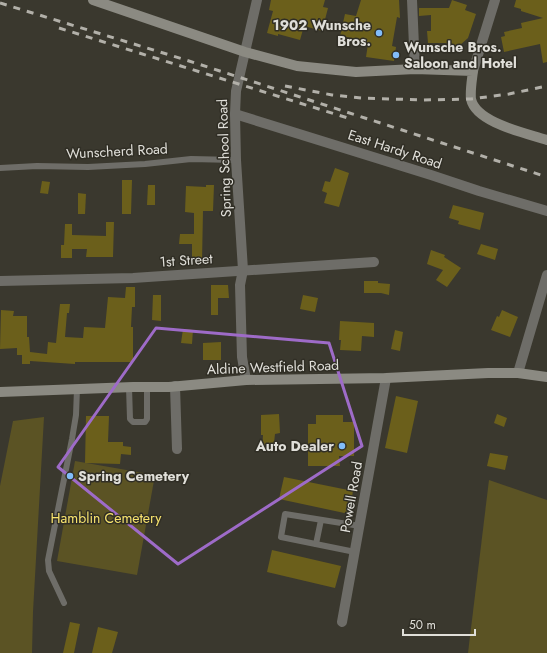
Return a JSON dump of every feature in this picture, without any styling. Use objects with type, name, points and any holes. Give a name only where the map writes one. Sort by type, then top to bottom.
[{"type":"main road","points":[[93,0],[245,52],[297,66],[356,72],[415,69],[473,71],[472,99],[477,111],[482,116],[496,123],[547,140]]},
{"type":"main road","name":"Aldine Westfield Road","points":[[0,392],[175,386],[246,380],[386,378],[488,373],[518,373],[547,377]]},
{"type":"street","name":"Spring School Road","points":[[246,380],[248,358],[247,284],[243,270],[236,160],[236,90],[257,0]]},
{"type":"street","points":[[412,0],[415,69]]},
{"type":"street","points":[[473,71],[496,0]]},
{"type":"street","name":"East Hardy Road","points":[[236,114],[547,211]]},
{"type":"street","name":"1st Street","points":[[0,281],[132,278],[374,262]]},
{"type":"street","points":[[518,373],[547,275]]},
{"type":"street","name":"Powell Road","points":[[342,622],[386,378]]},
{"type":"street","points":[[175,386],[177,449]]},
{"type":"lane","name":"Wunscherd Road","points":[[0,168],[37,166],[88,167],[145,164],[191,159],[236,160]]},
{"type":"lane","points":[[129,387],[130,419],[133,422],[145,422],[147,419],[147,387]]},
{"type":"lane","points":[[64,603],[49,571],[48,560],[76,416],[77,389]]},
{"type":"lane","points":[[355,552],[281,537],[285,514],[360,526]]},
{"type":"lane","points":[[316,544],[321,520]]},
{"type":"highlighted area","points":[[156,328],[329,343],[362,446],[178,564],[58,467]]},
{"type":"green space","points":[[44,417],[32,653],[0,653],[0,486],[13,421]]},
{"type":"green space","name":"Hamblin Cemetery","points":[[75,461],[155,475],[137,575],[57,561]]},
{"type":"green space","points":[[489,480],[547,500],[547,653],[468,653]]},
{"type":"building","points":[[271,0],[325,0],[323,7],[328,8],[322,31],[304,26],[300,40],[278,34],[278,36],[267,33],[273,11],[269,10]]},
{"type":"building","points":[[361,0],[399,0],[400,18],[397,17],[392,46],[396,47],[394,61],[366,57],[368,44],[361,43],[361,40],[340,36],[345,14],[356,16]]},
{"type":"building","points":[[452,0],[467,5],[465,10],[476,14],[468,38],[452,50],[446,43],[428,43],[427,31],[431,31],[431,15],[419,16],[419,8],[449,8]]},
{"type":"building","points":[[516,0],[547,0],[547,62],[543,63],[540,44],[504,52],[501,37],[505,36],[504,32],[522,28],[521,23],[543,18],[521,11],[521,9],[514,7]]},
{"type":"building","points":[[335,168],[349,173],[339,207],[324,203],[327,193],[322,191],[325,181],[330,182]]},
{"type":"building","points":[[122,180],[132,180],[131,214],[122,214]]},
{"type":"building","points":[[42,181],[50,182],[48,194],[40,193]]},
{"type":"building","points":[[148,185],[155,185],[155,205],[147,205]]},
{"type":"building","points":[[206,185],[214,185],[213,211],[203,211],[202,262],[192,262],[192,244],[179,244],[180,234],[194,234],[194,213],[185,212],[186,186],[206,187]]},
{"type":"building","points":[[78,193],[86,194],[85,214],[78,214]]},
{"type":"building","points":[[453,205],[484,213],[480,230],[458,224],[459,221],[449,218]]},
{"type":"building","points":[[106,222],[114,222],[113,257],[86,257],[87,249],[72,249],[72,258],[61,258],[61,245],[64,245],[65,224],[72,224],[72,235],[106,236]]},
{"type":"building","points":[[481,244],[498,249],[495,260],[477,254]]},
{"type":"building","points":[[431,250],[445,255],[444,257],[461,268],[447,287],[436,280],[443,270],[427,264]]},
{"type":"building","points":[[364,281],[378,281],[378,283],[390,284],[389,295],[381,293],[364,293]]},
{"type":"building","points":[[211,285],[228,285],[229,298],[218,298],[218,315],[211,315]]},
{"type":"building","points":[[126,287],[135,287],[135,307],[132,307],[131,327],[133,327],[133,362],[75,362],[75,364],[30,361],[30,364],[22,364],[22,355],[17,355],[17,348],[0,349],[1,310],[14,311],[13,316],[27,316],[27,337],[29,337],[30,352],[47,354],[48,342],[56,343],[60,304],[70,304],[69,313],[67,313],[65,337],[83,338],[84,327],[105,328],[108,297],[125,298]]},
{"type":"building","points":[[153,295],[161,295],[161,321],[152,320]]},
{"type":"building","points":[[303,295],[318,298],[315,312],[300,309]]},
{"type":"building","points":[[502,310],[518,317],[510,337],[491,330],[497,316],[499,317]]},
{"type":"building","points":[[340,321],[374,323],[374,337],[362,336],[361,351],[340,350]]},
{"type":"building","points":[[183,329],[193,330],[192,344],[181,343]]},
{"type":"building","points":[[395,330],[403,332],[400,351],[391,349]]},
{"type":"building","points":[[221,342],[221,360],[203,360],[203,343]]},
{"type":"building","points":[[396,396],[418,401],[407,453],[385,448]]},
{"type":"building","points":[[279,414],[280,433],[275,434],[273,452],[262,451],[263,435],[261,435],[261,415]]},
{"type":"building","points":[[497,414],[507,418],[504,427],[494,423]]},
{"type":"building","points":[[316,415],[343,415],[343,422],[354,422],[354,456],[339,456],[340,466],[308,466],[308,424],[316,424]]},
{"type":"building","points":[[86,416],[109,416],[108,442],[123,442],[123,446],[131,447],[131,455],[121,454],[120,464],[85,463]]},
{"type":"building","points":[[490,453],[508,456],[505,470],[487,466]]},
{"type":"building","points":[[284,477],[353,491],[349,514],[279,499]]},
{"type":"building","points":[[272,550],[341,566],[335,588],[267,572]]},
{"type":"building","points":[[70,622],[80,624],[74,653],[63,653]]},
{"type":"building","points":[[98,627],[118,632],[112,653],[92,653]]},
{"type":"railway","points":[[0,3],[186,60],[547,177]]},
{"type":"railway","points":[[59,28],[351,119]]},
{"type":"railway","points":[[285,86],[332,95],[362,98],[422,100],[471,99],[509,94],[547,86]]},
{"type":"place","name":"1902 Wunsche Bros.","points":[[379,33]]},
{"type":"place","name":"Wunsche Bros. Saloon and Hotel","points":[[396,55]]},
{"type":"place","name":"Auto Dealer","points":[[342,446]]},
{"type":"place","name":"Spring Cemetery","points":[[70,476]]}]
